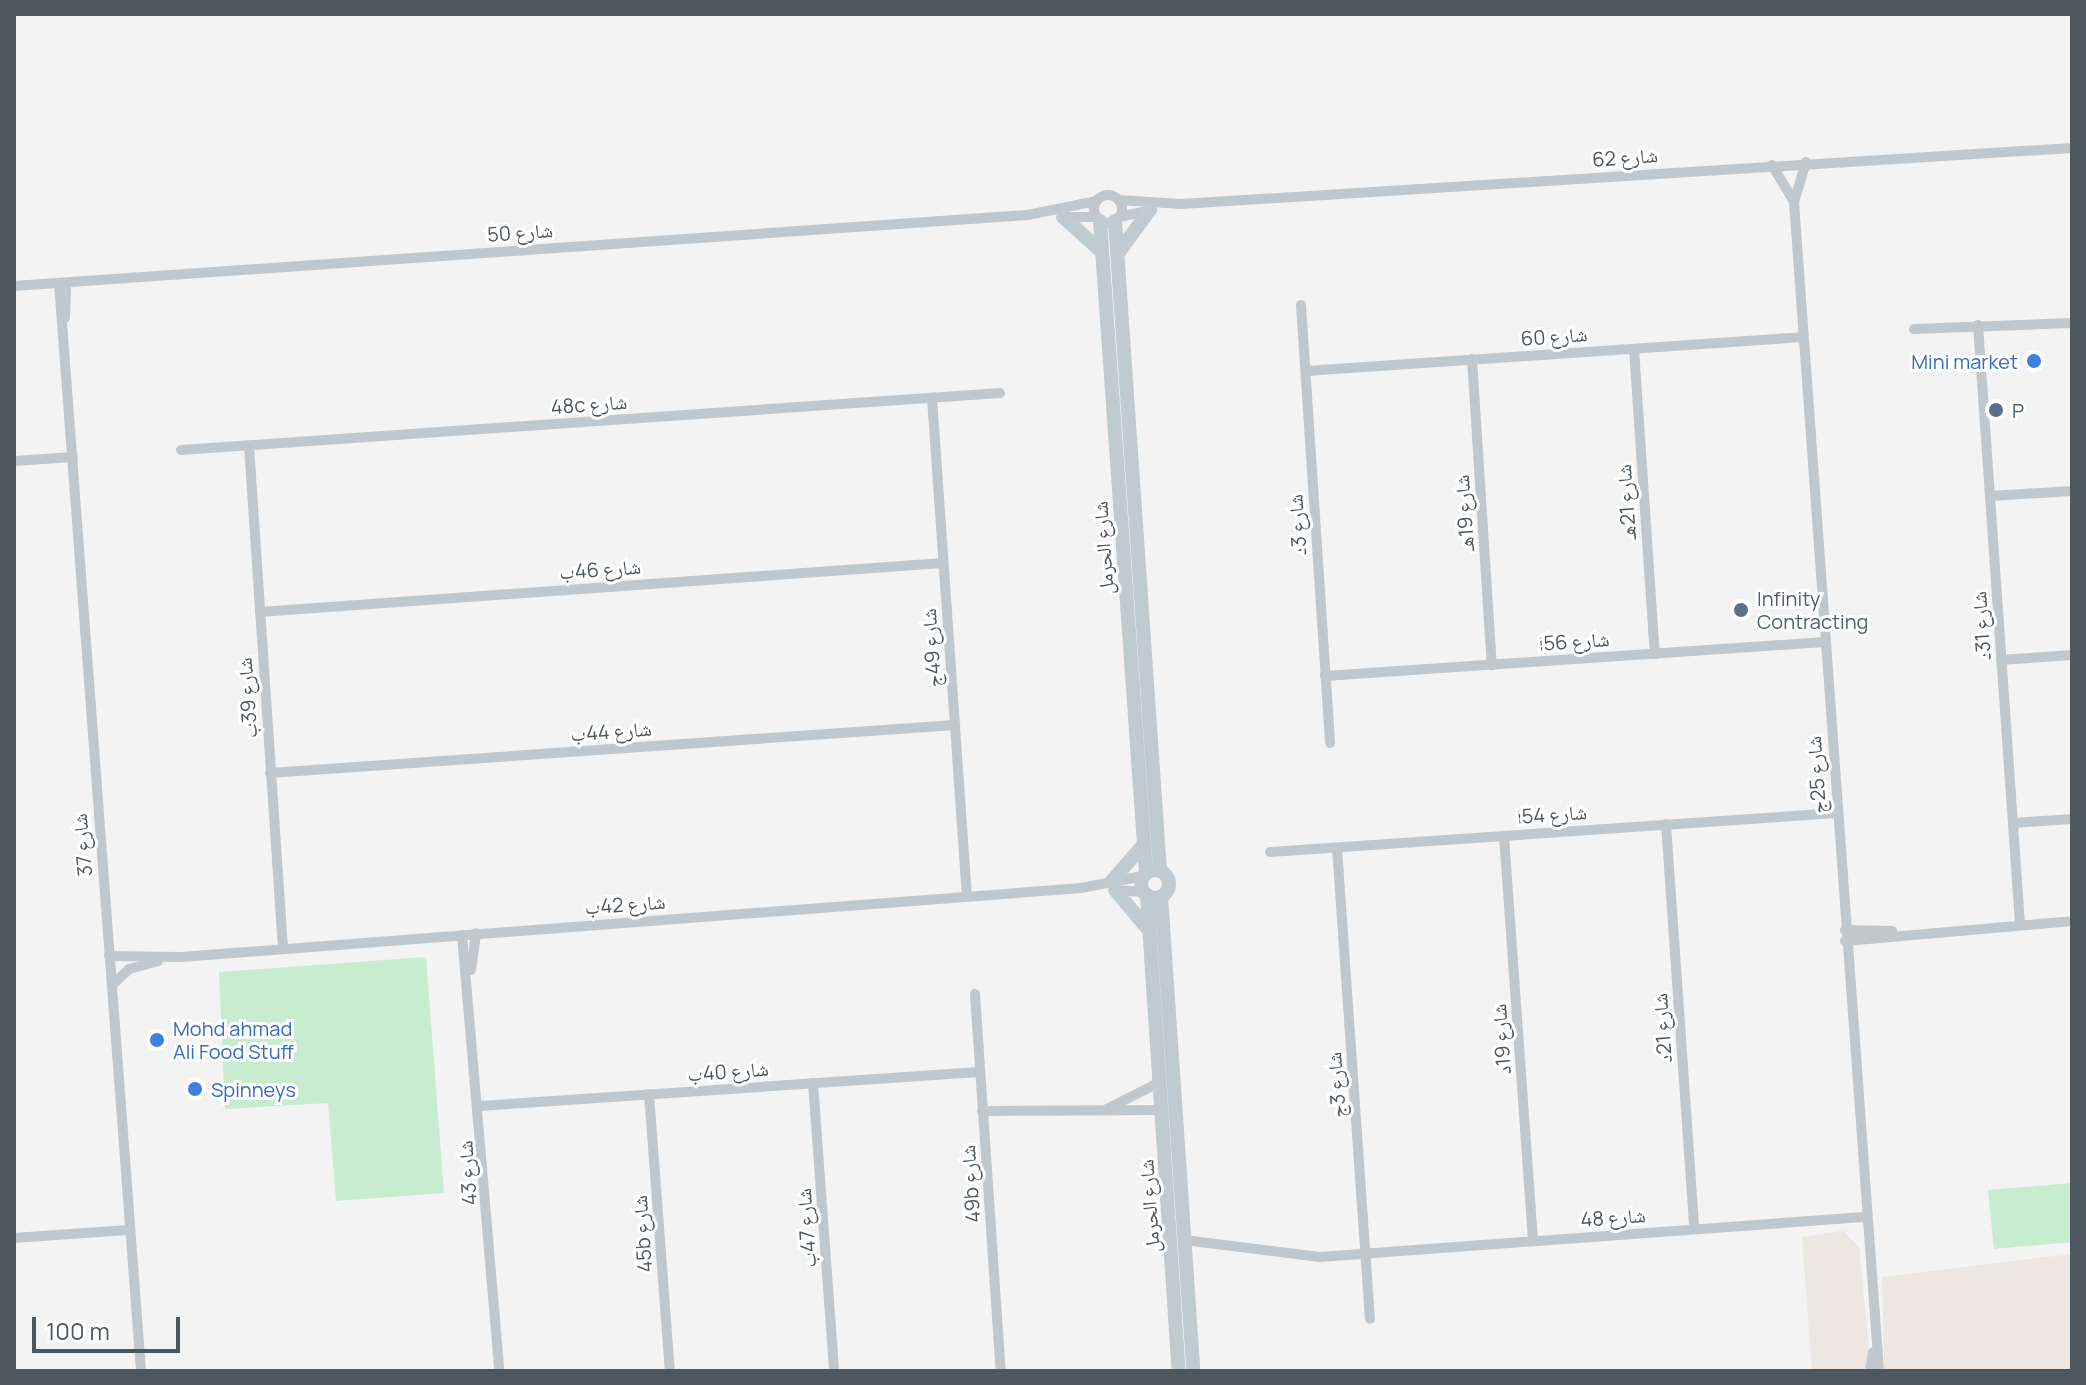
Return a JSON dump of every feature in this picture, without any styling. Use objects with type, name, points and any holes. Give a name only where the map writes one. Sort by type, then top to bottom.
[{"type":"street","name":"شارع 62","points":[[1096,201],[1109,194],[1119,200],[1181,204],[1806,162],[2072,148]]},
{"type":"street","name":"شارع 25ج","points":[[1806,162],[1794,202],[1864,1217],[1874,1346],[1879,1371]]},
{"type":"street","name":"شارع 25ج","points":[[1772,165],[1794,202]]},
{"type":"street","points":[[1096,201],[1108,219],[1119,200]]},
{"type":"street","name":"شارع 50","points":[[1028,215],[1096,201]]},
{"type":"street","name":"شارع 62","points":[[1108,219],[1181,204]]},
{"type":"street","points":[[1063,217],[1110,255],[1149,211]]},
{"type":"street","name":"شارع 50","points":[[14,286],[1028,215],[1108,219]]},
{"type":"street","name":"شارع الحرمل","points":[[1108,219],[1144,844],[1150,873]]},
{"type":"street","name":"شارع الحرمل","points":[[1110,255],[1150,873]]},
{"type":"street","name":"شارع 37","points":[[62,283],[138,1368]]},
{"type":"street","name":"شارع 3د","points":[[1301,305],[1330,743]]},
{"type":"street","points":[[1914,329],[2072,323]]},
{"type":"street","name":"شارع 31د","points":[[1978,325],[2020,924]]},
{"type":"street","name":"شارع 60","points":[[1306,371],[1803,337]]},
{"type":"street","name":"شارع 21هـ","points":[[1634,349],[1655,654]]},
{"type":"street","name":"شارع 19هـ","points":[[1472,359],[1492,665]]},
{"type":"street","name":"48c شارع","points":[[181,450],[1000,393]]},
{"type":"street","name":"شارع 49ج","points":[[932,398],[967,897]]},
{"type":"street","name":"شارع 39ب","points":[[249,446],[283,948]]},
{"type":"street","points":[[14,461],[73,457]]},
{"type":"street","points":[[1990,496],[2072,491]]},
{"type":"street","name":"شارع 46ب","points":[[260,612],[943,563]]},
{"type":"street","name":"شارع 56ا","points":[[1325,676],[1825,642]]},
{"type":"street","points":[[2001,660],[2072,655]]},
{"type":"street","name":"شارع 44ب","points":[[270,773],[955,725]]},
{"type":"street","name":"شارع 54ا","points":[[1270,852],[1837,813]]},
{"type":"street","points":[[2013,823],[2072,819]]},
{"type":"street","name":"شارع 21د","points":[[1666,824],[1694,1229]]},
{"type":"street","name":"شارع 19د","points":[[1504,836],[1533,1240]]},
{"type":"street","points":[[1144,844],[1113,886],[1150,933]]},
{"type":"street","name":"شارع 3ج","points":[[1337,848],[1370,1319]]},
{"type":"street","points":[[1150,873],[1168,883],[1151,895]]},
{"type":"street","points":[[1150,873],[1151,895]]},
{"type":"street","name":"شارع 42ب","points":[[109,956],[171,957],[1113,886],[1150,873]]},
{"type":"street","name":"شارع 42ب","points":[[1113,886],[1151,895]]},
{"type":"street","name":"شارع الحرمل","points":[[1151,895],[1150,933],[1179,1371]]},
{"type":"street","name":"شارع الحرمل","points":[[1151,895],[1184,1240],[1193,1371]]},
{"type":"street","points":[[1845,936],[2072,921]]},
{"type":"street","name":"شارع 43","points":[[471,972],[476,933]]},
{"type":"street","name":"شارع 43","points":[[462,935],[471,972],[499,1371]]},
{"type":"street","name":"شارع 42ب","points":[[112,985],[136,966],[171,957]]},
{"type":"street","name":"49b شارع","points":[[975,994],[1001,1371]]},
{"type":"street","name":"شارع 40ب","points":[[480,1106],[979,1072]]},
{"type":"street","points":[[1103,1111],[1160,1082]]},
{"type":"street","name":"شارع 47ب","points":[[813,1083],[834,1371]]},
{"type":"street","name":"45b شارع","points":[[649,1094],[670,1371]]},
{"type":"street","points":[[982,1111],[1163,1110]]},
{"type":"street","name":"شارع 48","points":[[1184,1240],[1320,1257],[1864,1217]]},
{"type":"street","points":[[14,1238],[128,1230]]},
{"type":"street","name":"شارع 25ج","points":[[1870,1371],[1874,1346]]},
{"type":"green space","points":[[426,957],[444,1193],[336,1201],[328,1103],[225,1109],[219,972]]},
{"type":"green space","points":[[2072,1183],[2072,1242],[1994,1249],[1988,1190]]},
{"type":"sand","points":[[1843,1231],[1859,1247],[1869,1349],[1865,1371],[1812,1371],[1802,1237]]},
{"type":"sand","points":[[2072,1254],[2072,1370],[1884,1371],[1882,1277]]},
{"type":"place","name":"Mini market","points":[[2034,361]]},
{"type":"place","name":"P","points":[[1996,410]]},
{"type":"place","name":"Infinity Contracting","points":[[1741,610]]},
{"type":"place","name":"Mohd ahmad Ali Food Stuff","points":[[157,1040]]},
{"type":"place","name":"Spinneys","points":[[195,1089]]}]
